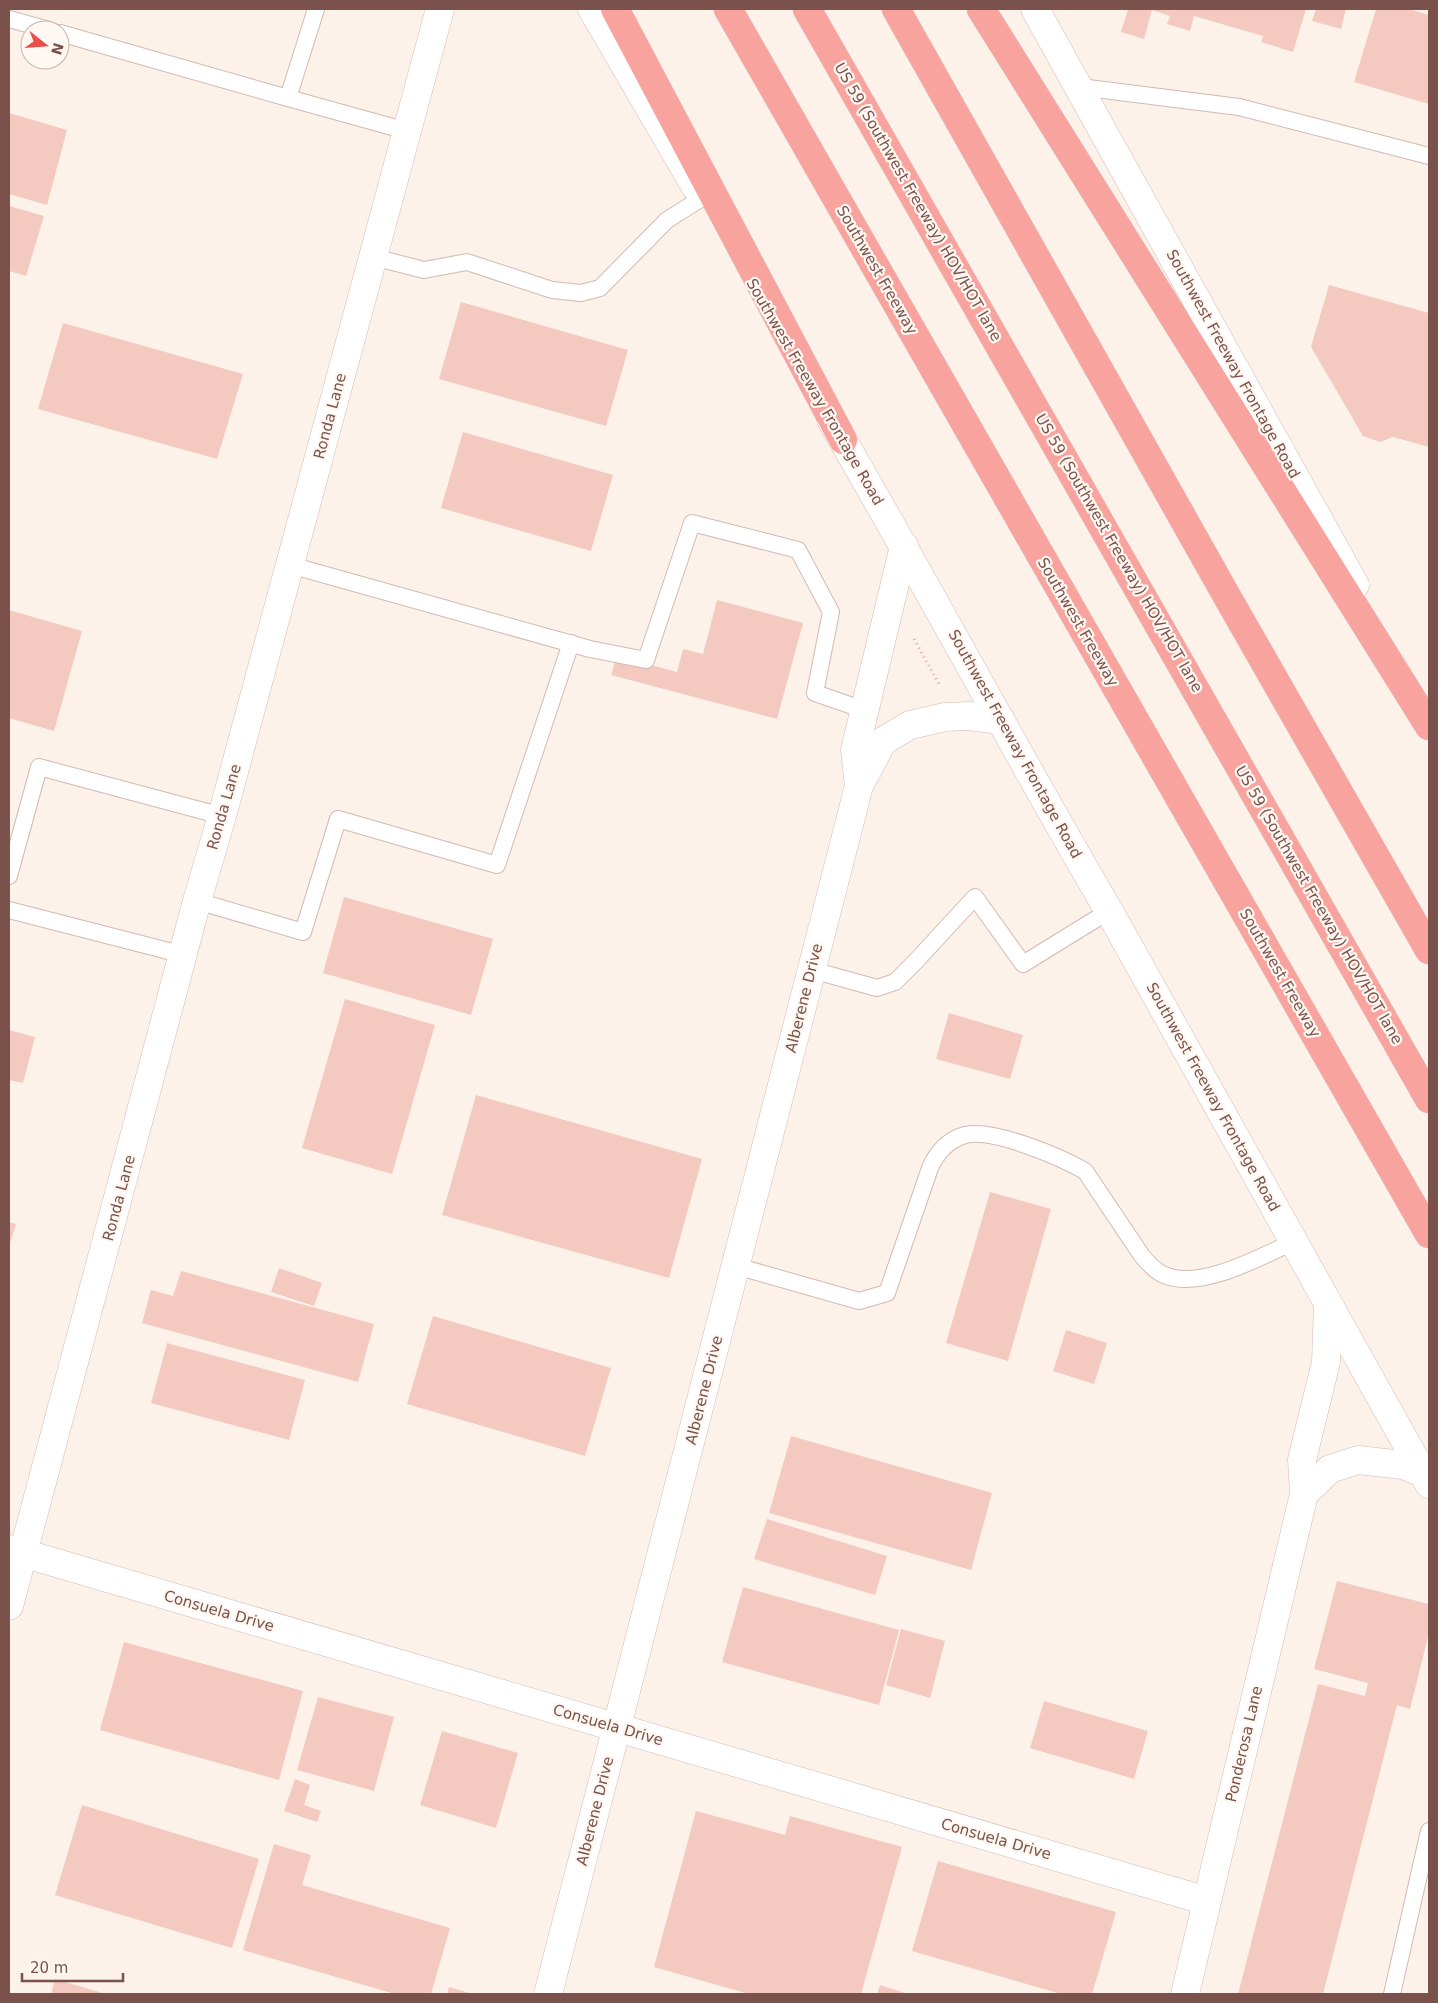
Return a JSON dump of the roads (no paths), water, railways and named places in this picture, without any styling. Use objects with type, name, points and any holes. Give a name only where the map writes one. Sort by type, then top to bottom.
[{"type":"highway","points":[[615,9],[843,440]]},
{"type":"highway","name":"Southwest Freeway","points":[[728,9],[1429,1234]]},
{"type":"highway","name":"US 59 (Southwest Freeway) HOV/HOT lane","points":[[807,9],[960,274],[1429,1099]]},
{"type":"highway","points":[[896,9],[1214,574],[1429,950]]},
{"type":"highway","points":[[981,9],[1429,726]]},
{"type":"street","name":"Ronda Lane","points":[[9,1606],[16,1551],[184,955],[440,9]]},
{"type":"street","name":"Southwest Freeway Frontage Road","points":[[592,9],[904,546],[1426,1479]]},
{"type":"street","name":"Southwest Freeway Frontage Road","points":[[1042,13],[1080,87],[1429,720]]},
{"type":"street","name":"Alberene Drive","points":[[859,786],[855,750],[904,546]]},
{"type":"street","name":"Alberene Drive","points":[[548,1994],[859,786],[883,741],[910,724],[945,717],[969,716],[1001,720]]},
{"type":"street","name":"Ponderosa Lane","points":[[1185,1994],[1304,1494],[1302,1460],[1326,1362],[1328,1305]]},
{"type":"street","points":[[1304,1494],[1330,1469],[1358,1460],[1402,1466],[1426,1479]]},
{"type":"street","name":"Consuela Drive","points":[[16,1551],[1207,1901]]},
{"type":"lane","points":[[288,98],[316,9]]},
{"type":"lane","points":[[70,36],[407,131]]},
{"type":"lane","points":[[1080,87],[1239,106],[1429,156]]},
{"type":"lane","points":[[373,257],[424,270],[467,262],[552,290],[581,293],[600,288],[667,220],[702,198]]},
{"type":"lane","points":[[290,565],[590,649],[646,660],[692,523],[798,550],[831,612],[815,693],[864,710]]},
{"type":"lane","points":[[198,901],[303,932],[338,819],[497,865],[571,643]]},
{"type":"lane","points":[[9,876],[39,767],[222,816]]},
{"type":"lane","points":[[812,970],[877,988],[895,982],[974,897],[1024,964],[1109,911]]},
{"type":"lane","points":[[9,910],[184,955]]},
{"type":"lane","points":[[736,1266],[859,1301],[887,1293],[936,1155],[947,1144],[964,1135],[977,1134],[1029,1146],[1085,1171],[1142,1256],[1153,1268],[1163,1275],[1194,1278],[1228,1272],[1293,1242]]},
{"type":"lane","points":[[1392,1994],[1429,1831]]}]
